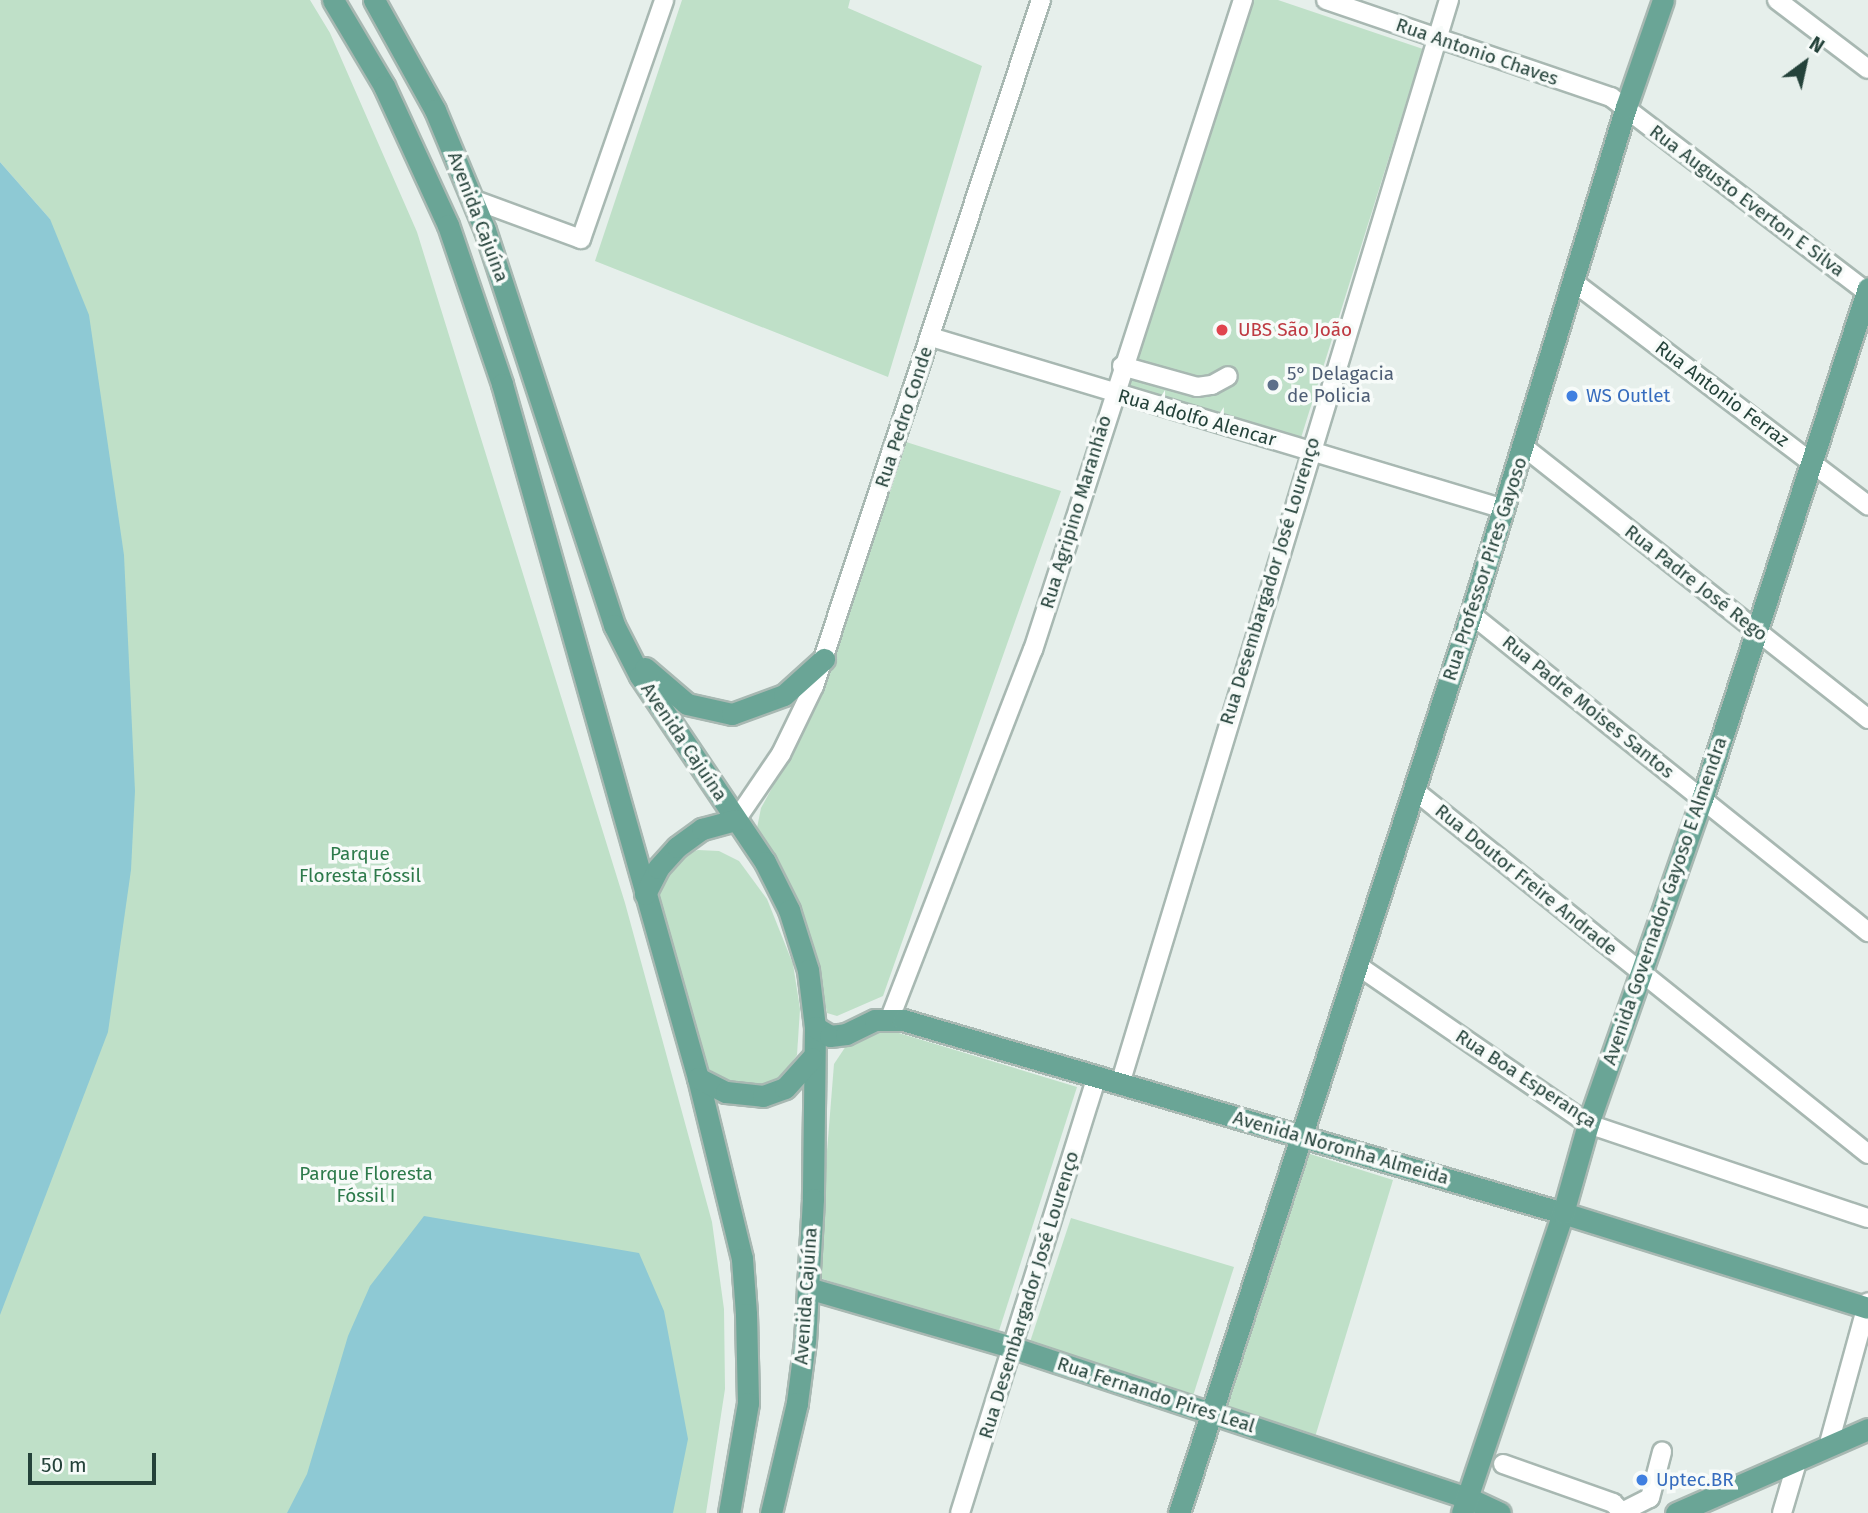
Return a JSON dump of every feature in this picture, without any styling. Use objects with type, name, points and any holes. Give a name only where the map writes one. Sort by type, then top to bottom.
[{"type":"main road","name":"Avenida Cajuína","points":[[333,0],[384,86],[448,225],[502,384],[698,1078],[742,1259],[746,1314],[748,1403],[729,1513]]},
{"type":"main road","name":"Rua Professor Pires Gayoso","points":[[1179,1513],[1299,1135],[1471,614],[1575,283],[1626,107],[1663,0]]},
{"type":"main road","name":"Avenida Cajuína","points":[[381,4],[435,110],[472,199],[620,639],[765,862],[789,910],[808,970],[815,1027],[812,1058],[813,1199],[808,1288],[797,1403],[771,1513]]},
{"type":"main road","name":"Avenida Governador Gayoso E Almendra","points":[[1465,1505],[1563,1213],[1588,1124],[1702,799],[1810,461],[1868,291]]},
{"type":"main road","points":[[620,639],[671,692],[687,704],[718,715],[743,713],[767,705],[796,687],[824,659]]},
{"type":"main road","points":[[645,894],[658,868],[677,847],[702,829],[736,820]]},
{"type":"main road","points":[[815,1027],[830,1036],[890,1018]]},
{"type":"main road","name":"Avenida Noronha Almeida","points":[[890,1018],[1299,1135],[1867,1306]]},
{"type":"main road","points":[[698,1078],[726,1092],[763,1096],[785,1087],[812,1058]]},
{"type":"main road","name":"Rua Fernando Pires Leal","points":[[808,1288],[1014,1348],[1212,1414],[1465,1505],[1500,1513]]},
{"type":"main road","points":[[1676,1513],[1868,1429]]},
{"type":"street","points":[[472,199],[581,239],[664,0]]},
{"type":"street","name":"Rua Pedro Conde","points":[[736,820],[780,754],[824,659],[1041,0]]},
{"type":"street","name":"Rua Agripino Maranhão","points":[[890,1018],[1033,650],[1122,366],[1243,0]]},
{"type":"street","name":"Rua Antonio Chaves","points":[[1326,0],[1611,97],[1626,107]]},
{"type":"street","name":"Rua Desembargador José Lourenço","points":[[1120,1084],[1309,452],[1449,0]]},
{"type":"street","points":[[1777,0],[1868,69]]},
{"type":"street","name":"Rua Augusto Everton E Silva","points":[[1626,107],[1868,291]]},
{"type":"street","name":"Rua Antonio Ferraz","points":[[1575,283],[1868,505]]},
{"type":"street","name":"Rua Adolfo Alencar","points":[[930,337],[1504,509]]},
{"type":"street","points":[[1122,366],[1196,387],[1223,382],[1228,376]]},
{"type":"street","name":"Rua Padre José Rego","points":[[1524,447],[1868,719]]},
{"type":"street","name":"Rua Padre Moises Santos","points":[[1471,614],[1868,932]]},
{"type":"street","name":"Rua Doutor Freire Andrade","points":[[1414,790],[1868,1154]]},
{"type":"street","name":"Rua Boa Esperança","points":[[1357,965],[1588,1124],[1868,1218]]},
{"type":"street","name":"Rua Desembargador José Lourenço","points":[[960,1513],[1097,1077]]},
{"type":"street","points":[[1828,1447],[1867,1306]]},
{"type":"street","points":[[1503,1464],[1613,1503],[1622,1512],[1650,1498],[1662,1452]]},
{"type":"street","points":[[1782,1513],[1797,1462]]},
{"type":"green space","name":"Parque Floresta Fóssil I","points":[[0,0],[310,0],[330,33],[417,232],[625,903],[712,1222],[724,1309],[725,1389],[706,1513],[0,1513],[0,1292],[50,219],[0,162]]},
{"type":"green space","points":[[682,0],[850,0],[848,8],[982,66],[888,377],[595,261]]},
{"type":"green space","points":[[1248,0],[1278,0],[1423,49],[1300,441],[1122,385]]},
{"type":"green space","points":[[903,441],[1061,491],[883,996],[837,1016],[827,1013],[816,956],[801,918],[755,838],[761,808],[808,722]]},
{"type":"green space","points":[[698,850],[719,851],[739,861],[767,899],[793,964],[800,1009],[797,1055],[784,1074],[765,1086],[733,1087],[701,1063],[655,891],[678,857]]},
{"type":"green space","points":[[879,1027],[1077,1087],[997,1337],[817,1277],[834,1064],[848,1043]]},
{"type":"green space","points":[[1307,1153],[1393,1180],[1315,1437],[1226,1409]]},
{"type":"green space","points":[[1071,1218],[1234,1267],[1192,1399],[1029,1345]]},
{"type":"water","points":[[0,162],[50,219],[89,315],[124,555],[135,791],[131,870],[108,1032],[0,1315]]},
{"type":"water","points":[[424,1216],[639,1253],[664,1311],[688,1439],[673,1513],[287,1513],[307,1474],[348,1336],[370,1286]]},
{"type":"place","name":"UBS São João","points":[[1222,330]]},
{"type":"place","name":"5° Delagacia de Policia","points":[[1273,385]]},
{"type":"place","name":"WS Outlet","points":[[1572,396]]},
{"type":"place","name":"Uptec.BR","points":[[1642,1480]]},
{"type":"park label","name":"Parque Floresta Fóssil","points":[[360,865]]}]
